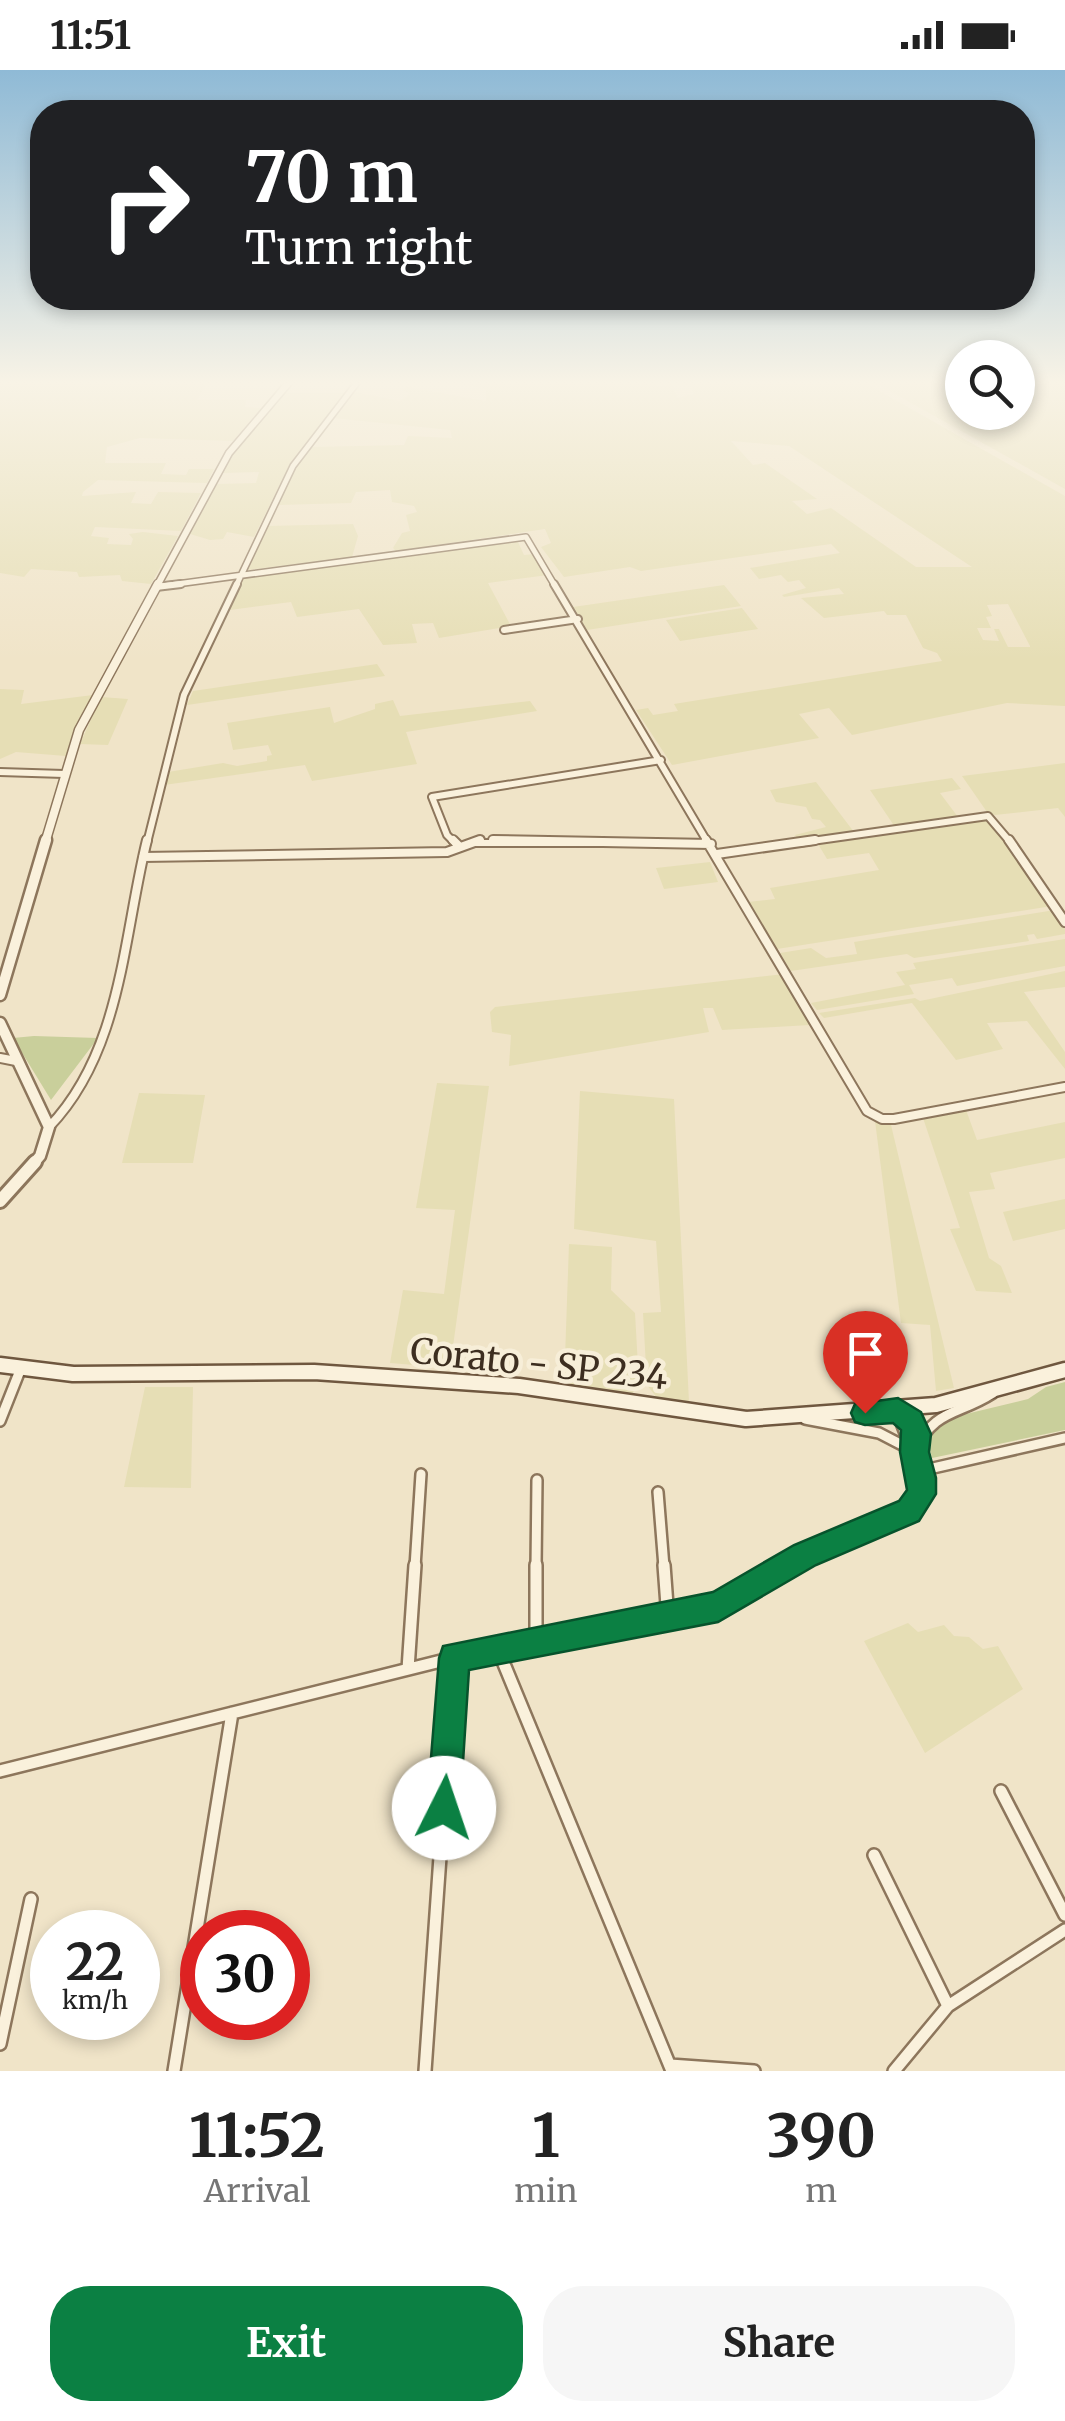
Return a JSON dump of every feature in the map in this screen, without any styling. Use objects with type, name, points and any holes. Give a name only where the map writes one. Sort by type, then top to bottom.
[{"type":"main road","name":"Corato - SP 234","points":[[0,1366],[73,1374],[314,1372],[519,1386],[746,1419],[898,1410],[997,1390],[1065,1370]]},
{"type":"street","points":[[0,995],[79,730],[218,473]]},
{"type":"street","points":[[0,1201],[40,1156],[48,1126],[71,1104],[107,1031],[143,857],[184,695],[290,473]]},
{"type":"street","points":[[156,587],[520,536],[530,540],[868,1111],[882,1119],[894,1119],[1065,1087]]},
{"type":"street","points":[[504,630],[578,619]]},
{"type":"street","points":[[460,848],[447,836],[432,798],[661,760]]},
{"type":"street","points":[[0,772],[64,774]]},
{"type":"street","points":[[717,854],[988,816],[998,824],[1065,922]]},
{"type":"street","points":[[143,857],[448,852],[482,840],[711,844]]},
{"type":"street","points":[[0,1023],[48,1126]]},
{"type":"street","points":[[0,1058],[16,1061]]},
{"type":"street","points":[[0,1421],[21,1368]]},
{"type":"street","points":[[914,1452],[924,1427],[941,1413],[978,1404],[997,1390]]},
{"type":"street","points":[[0,1771],[497,1647],[718,1607],[805,1555],[909,1511],[922,1494],[920,1471],[902,1434],[898,1410]]},
{"type":"street","points":[[798,1417],[879,1434],[914,1452]]},
{"type":"street","points":[[920,1471],[1065,1438]]},
{"type":"street","points":[[408,1669],[421,1474]]},
{"type":"street","points":[[536,1640],[537,1480]]},
{"type":"street","points":[[658,1492],[668,1619]]},
{"type":"street","points":[[497,1647],[671,2068],[754,2071]]},
{"type":"street","points":[[424,2071],[454,1658]]},
{"type":"street","points":[[174,2071],[232,1713]]},
{"type":"street","points":[[1001,1791],[1065,1915]]},
{"type":"street","points":[[874,1855],[948,2006]]},
{"type":"street","points":[[0,2044],[5,1996],[32,1899]]},
{"type":"street","points":[[894,2071],[948,2006],[1065,1930]]},
{"type":"shaded area","points":[[0,473],[212,473],[207,483],[98,480],[83,492],[82,496],[136,492],[131,503],[151,504],[158,492],[201,493],[181,531],[95,527],[91,536],[109,538],[107,544],[131,545],[133,539],[129,534],[143,532],[178,536],[151,584],[122,581],[120,575],[79,577],[77,572],[31,569],[24,577],[0,573]]},
{"type":"shaded area","points":[[259,473],[285,473],[254,537],[227,532],[223,539],[210,540],[190,534],[217,484],[256,483]]},
{"type":"shaded area","points":[[293,473],[780,473],[817,499],[792,501],[807,514],[831,508],[916,567],[972,567],[830,473],[1025,473],[1065,496],[1065,706],[1007,703],[852,735],[829,708],[799,714],[819,738],[672,765],[636,710],[648,708],[653,715],[678,711],[674,704],[942,661],[937,653],[923,648],[906,615],[887,615],[884,611],[824,618],[801,598],[844,594],[839,588],[784,597],[806,588],[799,580],[788,582],[781,575],[759,579],[750,568],[840,553],[831,544],[641,571],[630,567],[564,577],[541,547],[551,543],[545,529],[396,551],[393,548],[402,533],[410,531],[406,515],[417,512],[414,506],[392,502],[390,490],[356,492],[351,503],[277,505]],"holes":[[[1008,604],[1030,647],[1008,647],[999,629],[994,629],[999,641],[983,640],[977,628],[991,628],[986,617],[992,616],[987,605]]]},
{"type":"shaded area","points":[[1037,473],[1065,473],[1065,489]]},
{"type":"shaded area","points":[[353,524],[358,536],[352,557],[248,570],[267,526]]},
{"type":"shaded area","points":[[524,537],[526,540],[518,542],[524,555],[535,554],[548,575],[488,583],[511,626],[439,638],[433,623],[412,624],[417,643],[383,645],[359,609],[297,617],[291,602],[230,610],[244,574]]},
{"type":"shaded area","points":[[724,585],[741,606],[587,630],[573,607]]},
{"type":"shaded area","points":[[742,608],[758,629],[680,641],[666,620]]},
{"type":"shaded area","points":[[377,664],[385,676],[187,705],[193,691]]},
{"type":"shaded area","points":[[0,689],[24,690],[21,704],[93,695],[66,756],[16,752],[0,759]]},
{"type":"shaded area","points":[[101,697],[128,699],[108,745],[80,744]]},
{"type":"shaded area","points":[[393,700],[400,716],[530,701],[537,711],[406,732],[417,764],[312,781],[305,765],[164,785],[168,772],[223,763],[237,766],[267,761],[267,756],[272,755],[268,745],[233,750],[227,723],[330,707],[334,723]]},
{"type":"shaded area","points":[[1065,763],[1065,817],[1058,808],[995,815],[987,812],[962,776]]},
{"type":"shaded area","points":[[952,778],[961,789],[940,793],[961,821],[990,817],[1052,906],[777,949],[748,902],[775,899],[770,888],[879,870],[869,853],[827,859],[815,839],[799,841],[795,835],[826,827],[820,820],[812,819],[806,807],[776,802],[770,790],[816,782],[857,836],[897,830],[870,790]]},
{"type":"shaded area","points":[[710,862],[718,882],[664,889],[656,868]]},
{"type":"shaded area","points":[[1055,910],[1065,925],[1065,934],[1037,939],[1034,934],[1027,935],[1029,941],[791,971],[780,953],[811,948],[826,958],[857,954],[854,942]]},
{"type":"shaded area","points":[[1065,939],[1065,966],[957,986],[952,978],[909,985],[914,994],[817,1010],[811,1003],[905,985],[896,972],[916,969],[913,963]]},
{"type":"shaded area","points":[[1065,971],[1065,987],[1024,992],[1065,1052],[1065,1069],[1027,1021],[987,1023],[1003,1049],[956,1060],[912,1003],[824,1018],[819,1013],[915,998],[920,1001]]},
{"type":"shaded area","points":[[784,974],[810,1025],[722,1030],[713,1008],[703,1008],[709,1032],[509,1066],[511,1035],[492,1032],[490,1012],[495,1007]]},
{"type":"shaded area","points":[[437,1083],[489,1086],[450,1368],[390,1363],[403,1290],[444,1294],[455,1210],[416,1208]]},
{"type":"shaded area","points":[[580,1091],[674,1099],[689,1402],[657,1398],[647,1385],[643,1313],[661,1312],[656,1241],[574,1229]]},
{"type":"shaded area","points":[[139,1093],[205,1095],[193,1163],[122,1163]]},
{"type":"shaded area","points":[[966,1110],[977,1140],[1065,1122],[1065,1158],[990,1173],[995,1189],[969,1192],[989,1258],[1001,1266],[1012,1293],[976,1291],[950,1229],[960,1228],[923,1118]]},
{"type":"shaded area","points":[[875,1121],[891,1125],[954,1388],[936,1391],[930,1325],[901,1323]]},
{"type":"shaded area","points":[[1065,1199],[1065,1229],[1013,1241],[1003,1212]]},
{"type":"shaded area","points":[[569,1244],[612,1247],[611,1290],[635,1313],[639,1384],[631,1395],[564,1386]]},
{"type":"shaded area","points":[[145,1387],[193,1387],[191,1488],[124,1487]]},
{"type":"shaded area","points":[[908,1623],[918,1632],[944,1625],[954,1636],[969,1637],[983,1649],[998,1646],[1023,1689],[925,1753],[864,1641]]},
{"type":"green space","points":[[13,1038],[98,1038],[51,1100]]},
{"type":"green space","points":[[1065,1382],[1065,1430],[932,1458],[928,1440],[941,1420],[1028,1399],[1046,1387]]},
{"type":"route","points":[[444,1808],[454,1658],[718,1607],[805,1555],[909,1511],[922,1494],[914,1452],[917,1434],[911,1421],[898,1410],[865,1413]]}]
